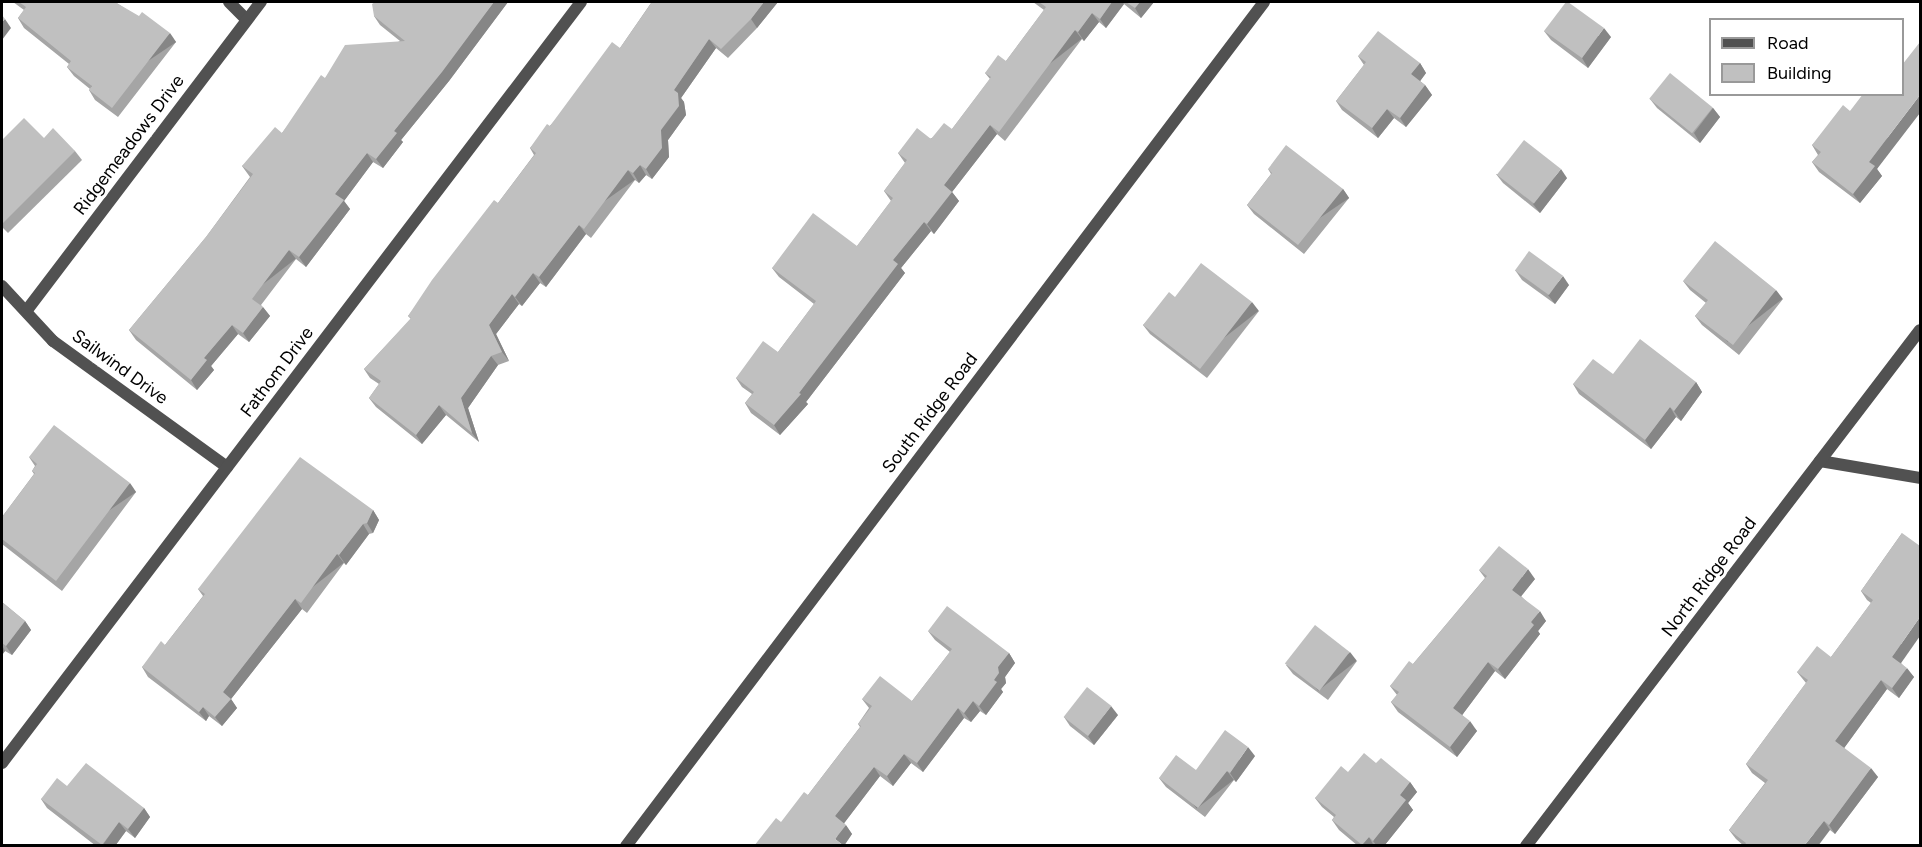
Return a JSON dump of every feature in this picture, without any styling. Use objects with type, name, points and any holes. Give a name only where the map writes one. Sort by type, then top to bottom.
[{"type":"street","points":[[230,2],[247,20]]},
{"type":"street","name":"Ridgemeadows Drive","points":[[27,310],[261,2]]},
{"type":"street","name":"Fathom Drive","points":[[2,764],[581,2]]},
{"type":"street","name":"South Ridge Road","points":[[626,846],[1264,2]]},
{"type":"street","name":"Sailwind Drive","points":[[2,286],[27,310],[53,341],[227,466]]},
{"type":"street","name":"North Ridge Road","points":[[1526,846],[1920,330]]},
{"type":"street","points":[[1820,460],[1920,478]]},
{"type":"building","points":[[19,2],[115,2],[139,16],[142,12],[170,33],[112,108],[89,90],[92,86],[67,67],[71,61],[18,18],[26,7]]},
{"type":"building","points":[[375,2],[494,2],[394,131],[397,133],[376,159],[367,153],[335,194],[344,200],[299,257],[289,250],[252,299],[263,307],[243,333],[232,325],[204,358],[207,360],[191,380],[129,330],[206,237],[253,174],[242,166],[275,127],[282,133],[321,75],[325,78],[345,45],[405,41],[374,16],[372,4]]},
{"type":"building","points":[[652,2],[764,2],[751,19],[721,49],[709,39],[674,90],[678,93],[679,106],[661,130],[662,148],[646,169],[640,165],[633,173],[628,170],[584,229],[579,225],[539,277],[533,273],[515,297],[512,294],[489,325],[502,352],[491,356],[461,398],[472,433],[439,405],[416,435],[369,398],[381,381],[364,369],[411,318],[408,316],[432,280],[494,200],[498,203],[536,153],[530,148],[547,124],[550,126],[612,42],[620,48]]},
{"type":"building","points":[[1039,2],[1112,2],[1100,19],[1092,13],[1078,32],[1075,30],[999,132],[990,125],[944,185],[952,192],[927,224],[924,222],[893,260],[898,264],[799,393],[801,394],[774,425],[745,403],[754,392],[736,378],[763,341],[778,352],[816,301],[772,268],[813,213],[857,246],[893,198],[884,191],[907,160],[898,153],[917,128],[931,139],[944,123],[952,129],[991,77],[985,73],[998,55],[1006,61],[1046,7]]},
{"type":"building","points":[[1126,2],[1140,2],[1135,8]]},
{"type":"building","points":[[1566,2],[1604,28],[1582,58],[1544,31]]},
{"type":"building","points":[[1378,31],[1420,63],[1411,74],[1425,85],[1400,118],[1387,109],[1372,128],[1336,101],[1366,62],[1358,56]]},
{"type":"building","points":[[1920,42],[1920,95],[1869,162],[1875,166],[1853,194],[1812,162],[1821,152],[1812,145],[1843,105],[1850,111],[1861,96],[1904,96],[1904,62]]},
{"type":"building","points":[[1670,73],[1713,108],[1692,133],[1649,99]]},
{"type":"building","points":[[24,118],[44,138],[53,128],[75,151],[2,224],[2,140]]},
{"type":"building","points":[[1524,140],[1561,169],[1534,204],[1497,175]]},
{"type":"building","points":[[1286,145],[1343,189],[1298,245],[1247,205],[1272,173],[1268,169]]},
{"type":"building","points":[[1715,241],[1776,290],[1733,345],[1695,316],[1708,300],[1683,281]]},
{"type":"building","points":[[1529,251],[1563,276],[1549,295],[1515,270]]},
{"type":"building","points":[[1201,263],[1252,302],[1200,369],[1143,325],[1169,292],[1175,297]]},
{"type":"building","points":[[1640,339],[1696,382],[1674,411],[1670,407],[1645,440],[1573,384],[1593,359],[1613,374]]},
{"type":"building","points":[[54,425],[130,483],[56,581],[2,539],[2,517],[35,473],[32,471],[37,464],[29,457]]},
{"type":"building","points":[[300,457],[373,510],[367,523],[363,524],[339,555],[337,554],[301,603],[295,599],[223,692],[231,699],[215,717],[203,707],[199,712],[142,667],[161,641],[165,645],[205,594],[198,589]]},
{"type":"building","points":[[1902,533],[1920,546],[1920,617],[1892,657],[1907,668],[1892,688],[1881,680],[1835,741],[1871,768],[1829,825],[1824,821],[1804,846],[1744,846],[1746,843],[1729,830],[1768,780],[1746,764],[1808,680],[1797,672],[1817,646],[1831,657],[1873,600],[1861,591]]},
{"type":"building","points":[[1499,546],[1528,569],[1512,590],[1540,611],[1531,622],[1534,625],[1498,669],[1488,662],[1453,708],[1470,721],[1450,747],[1391,702],[1399,692],[1390,686],[1409,661],[1413,664],[1487,576],[1479,570]]},
{"type":"building","points":[[2,602],[25,621],[6,646],[2,643]]},
{"type":"building","points":[[947,606],[1009,653],[998,667],[999,673],[994,680],[997,682],[979,706],[973,701],[964,713],[958,708],[917,763],[904,754],[887,776],[874,767],[835,816],[846,825],[835,839],[844,846],[754,846],[776,818],[781,822],[804,792],[808,795],[861,726],[858,724],[872,706],[862,699],[880,676],[912,701],[952,649],[928,631]]},
{"type":"building","points":[[1315,625],[1350,652],[1320,691],[1285,664]]},
{"type":"building","points":[[1087,687],[1111,706],[1088,736],[1064,717]]},
{"type":"building","points":[[1225,730],[1248,747],[1230,773],[1227,771],[1198,808],[1159,778],[1176,755],[1196,770]]},
{"type":"building","points":[[1364,753],[1376,763],[1381,758],[1410,782],[1400,795],[1406,800],[1373,841],[1369,837],[1362,845],[1332,820],[1336,815],[1315,798],[1341,766],[1348,772]]},
{"type":"building","points":[[86,763],[144,808],[128,829],[119,822],[102,845],[41,799],[57,778],[67,786]]}]
